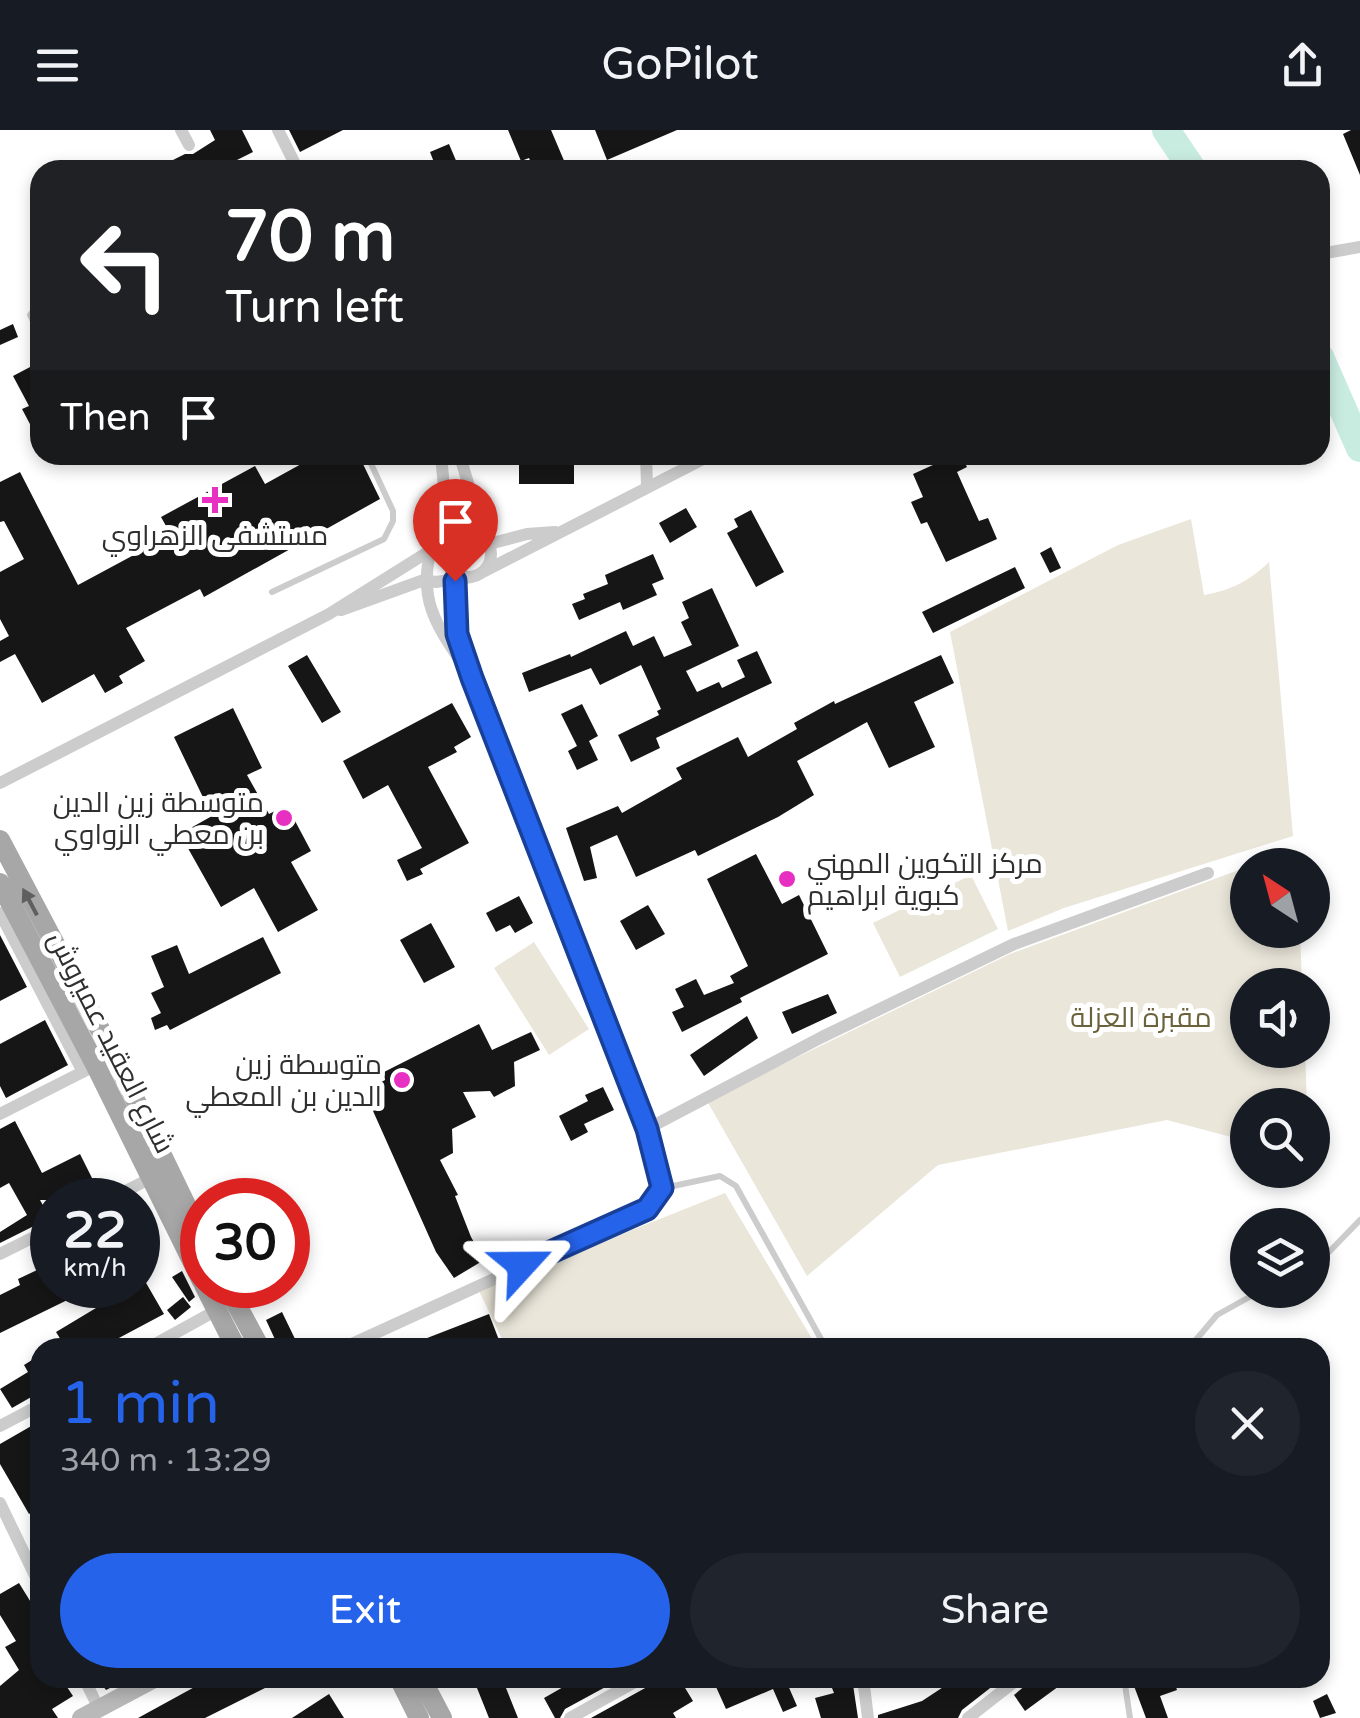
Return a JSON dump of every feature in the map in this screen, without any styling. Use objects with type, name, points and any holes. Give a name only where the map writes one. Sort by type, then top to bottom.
[{"type":"main road","name":"شارع العقيد عميروش","points":[[0,840],[151,1178]]},
{"type":"main road","name":"شارع العقيد عميروش","points":[[0,883],[98,1065],[180,1201]]},
{"type":"main road","name":"شارع العقيد عميروش","points":[[160,1196],[180,1235]]},
{"type":"main road","points":[[238,1308],[255,1338]]},
{"type":"main road","name":"شارع العقيد عميروش","points":[[217,1310],[231,1338]]},
{"type":"main road","points":[[403,1688],[414,1716]]},
{"type":"main road","points":[[426,1688],[442,1718]]},
{"type":"street","points":[[181,130],[189,146]]},
{"type":"street","points":[[278,130],[293,160]]},
{"type":"street","points":[[1330,252],[1360,247]]},
{"type":"street","points":[[442,465],[448,544],[445,554],[456,574],[476,575]]},
{"type":"street","points":[[463,465],[491,558],[476,575]]},
{"type":"street","points":[[646,465],[646,485]]},
{"type":"street","points":[[330,614],[424,580],[455,581],[476,575],[689,465]]},
{"type":"street","points":[[0,783],[330,614],[465,531],[487,541],[557,532]]},
{"type":"street","points":[[431,550],[424,580],[426,595],[443,634],[472,678]]},
{"type":"street","points":[[365,1338],[647,1209],[662,1188],[647,1129],[472,678],[457,634],[455,581]]},
{"type":"street","points":[[647,1129],[822,1037],[1014,944],[1208,874]]},
{"type":"street","points":[[0,915],[98,1065],[0,1114]]},
{"type":"street","points":[[0,1254],[30,1239]]},
{"type":"street","points":[[166,1338],[217,1310]]},
{"type":"street","points":[[0,1426],[30,1411]]},
{"type":"street","points":[[0,1503],[30,1565]]},
{"type":"street","points":[[89,1688],[99,1709]]},
{"type":"street","points":[[81,1718],[138,1688]]},
{"type":"street","points":[[570,1718],[624,1688]]},
{"type":"street","points":[[864,1688],[868,1718]]},
{"type":"street","points":[[968,1718],[1006,1688]]},
{"type":"lane","points":[[272,592],[384,539],[393,522],[393,512],[372,465]]},
{"type":"lane","points":[[662,1188],[720,1176],[736,1186],[820,1338]]},
{"type":"lane","points":[[1330,1251],[1360,1220]]},
{"type":"lane","points":[[1197,1338],[1217,1315],[1230,1308]]},
{"type":"lane","points":[[1126,1688],[1130,1718]]},
{"type":"green space","points":[[1191,519],[1204,595],[1240,584],[1269,562],[1293,836],[1255,848],[1230,848],[1230,856],[1064,908],[1008,931],[950,632],[1118,545]]},
{"type":"green space","name":"مقبرة العزلة","points":[[1230,873],[1230,948],[1301,948],[1301,968],[1230,968],[1230,1068],[1306,1068],[1306,1088],[1230,1088],[1230,1137],[1167,1120],[938,1165],[807,1276],[707,1101],[1010,954]]},
{"type":"green space","points":[[971,875],[998,929],[900,977],[873,923]]},
{"type":"green space","points":[[534,942],[589,1029],[549,1055],[494,968]]},
{"type":"green space","points":[[725,1193],[812,1338],[502,1338],[479,1291]]},
{"type":"building","points":[[210,130],[242,130],[253,152],[237,160],[173,160],[193,154],[215,140]]},
{"type":"building","points":[[289,130],[343,130],[300,152]]},
{"type":"building","points":[[508,130],[551,130],[564,160],[529,158],[521,160]]},
{"type":"building","points":[[595,130],[677,130],[607,160]]},
{"type":"building","points":[[1360,130],[1360,175],[1343,134]]},
{"type":"building","points":[[449,144],[456,160],[433,160],[430,152]]},
{"type":"building","points":[[13,324],[18,337],[0,345],[0,330]]},
{"type":"building","points":[[30,367],[30,424],[22,409],[29,406],[13,376]]},
{"type":"building","points":[[299,465],[363,465],[380,499],[204,597],[200,589],[126,628],[145,661],[119,676],[123,683],[105,693],[94,674],[42,703],[15,654],[0,662],[0,641],[9,636],[0,619],[0,572],[24,559],[4,521],[0,522],[0,482],[20,472],[78,585],[171,535],[161,517],[255,466],[265,484]]},
{"type":"building","points":[[519,465],[574,465],[574,484],[519,484]]},
{"type":"building","points":[[933,465],[966,465],[957,472],[979,521],[988,518],[997,539],[946,562],[927,522],[921,524],[911,502],[923,497],[913,474]]},
{"type":"building","points":[[686,508],[697,527],[670,543],[659,523]]},
{"type":"building","points":[[751,510],[784,572],[756,587],[727,533],[738,527],[734,519]]},
{"type":"building","points":[[1051,547],[1061,568],[1050,573],[1040,553]]},
{"type":"building","points":[[653,554],[664,579],[652,584],[657,595],[623,610],[620,602],[579,620],[572,604],[585,599],[583,594],[608,584],[605,575]]},
{"type":"building","points":[[1015,567],[1025,588],[933,633],[922,612]]},
{"type":"building","points":[[712,588],[739,646],[686,671],[697,692],[719,682],[722,688],[745,677],[737,660],[757,651],[772,683],[656,738],[660,748],[631,762],[618,735],[659,715],[657,711],[661,709],[641,665],[600,685],[591,668],[529,692],[522,673],[570,654],[571,657],[626,631],[633,646],[654,636],[664,657],[692,645],[681,622],[689,618],[682,602]]},
{"type":"building","points":[[307,655],[341,712],[322,723],[288,666]]},
{"type":"building","points":[[941,655],[954,683],[914,702],[935,747],[889,768],[867,722],[797,761],[814,795],[778,817],[698,856],[695,850],[636,877],[617,835],[590,847],[597,878],[584,881],[566,828],[618,806],[622,813],[682,779],[676,768],[738,737],[748,757],[797,729],[794,723],[834,701],[835,704]]},
{"type":"building","points":[[452,703],[471,737],[454,747],[457,752],[428,767],[469,843],[420,869],[423,874],[407,881],[397,860],[422,848],[388,785],[363,799],[343,761]]},
{"type":"building","points":[[582,704],[598,736],[589,741],[598,760],[577,770],[568,751],[577,746],[561,714]]},
{"type":"building","points":[[233,708],[262,768],[247,775],[269,814],[277,810],[285,824],[294,819],[311,851],[291,862],[318,910],[278,932],[254,888],[221,907],[180,834],[212,816],[174,737]]},
{"type":"building","points":[[756,854],[782,904],[799,895],[828,954],[682,1032],[672,1012],[684,1007],[675,989],[696,979],[704,995],[734,983],[730,976],[748,966],[707,879]]},
{"type":"building","points":[[519,896],[533,923],[515,933],[510,925],[496,932],[486,913]]},
{"type":"building","points":[[648,905],[665,934],[636,950],[620,921]]},
{"type":"building","points":[[431,923],[455,967],[424,983],[400,940]]},
{"type":"building","points":[[0,935],[27,987],[0,1001]]},
{"type":"building","points":[[263,937],[281,973],[170,1030],[167,1025],[155,1030],[151,1018],[161,1013],[151,993],[164,987],[151,956],[177,945],[189,974]]},
{"type":"building","points":[[828,994],[837,1013],[792,1034],[782,1012]]},
{"type":"building","points":[[747,1016],[758,1038],[704,1076],[690,1055]]},
{"type":"building","points":[[45,1020],[68,1065],[6,1098],[0,1086],[0,1044]]},
{"type":"building","points":[[479,1024],[492,1050],[531,1032],[540,1050],[514,1062],[515,1086],[494,1097],[490,1091],[463,1092],[476,1117],[452,1129],[453,1153],[440,1160],[484,1260],[454,1278],[436,1252],[369,1102],[381,1095],[376,1085],[385,1080],[384,1072]]},
{"type":"building","points":[[603,1087],[614,1110],[584,1124],[588,1132],[571,1141],[559,1116],[588,1101],[585,1095]]},
{"type":"building","points":[[15,1121],[42,1173],[80,1154],[92,1178],[30,1178],[30,1228],[0,1243],[0,1232],[27,1215],[9,1183],[0,1188],[0,1129]]},
{"type":"building","points":[[180,1272],[180,1289],[172,1277]]},
{"type":"building","points":[[30,1273],[30,1308],[51,1308],[0,1333],[0,1295],[20,1285],[18,1279]]},
{"type":"building","points":[[180,1299],[180,1308],[190,1308],[175,1320],[167,1310]]},
{"type":"building","points":[[160,1307],[164,1314],[119,1338],[60,1338],[56,1332],[96,1308]]},
{"type":"building","points":[[282,1312],[295,1338],[274,1338],[266,1320]]},
{"type":"building","points":[[489,1314],[498,1338],[427,1338]]},
{"type":"building","points":[[30,1361],[30,1398],[12,1408],[0,1389],[28,1372],[24,1365]]},
{"type":"building","points":[[30,1427],[29,1514],[0,1464],[0,1444]]},
{"type":"building","points":[[19,1583],[30,1601],[30,1688],[68,1688],[73,1696],[52,1709],[58,1718],[0,1718],[0,1686],[19,1670],[5,1647],[16,1641],[0,1615],[0,1594]]},
{"type":"building","points":[[193,1688],[265,1688],[205,1718],[138,1718]]},
{"type":"building","points":[[477,1688],[506,1688],[518,1718],[489,1718]]},
{"type":"building","points":[[562,1688],[604,1688],[565,1709],[560,1718],[555,1718],[544,1698]]},
{"type":"building","points":[[645,1688],[685,1688],[693,1701],[673,1713],[676,1718],[591,1718]]},
{"type":"building","points":[[717,1688],[789,1688],[797,1706],[783,1712],[773,1689],[726,1709]]},
{"type":"building","points":[[832,1688],[854,1688],[858,1718],[821,1718],[815,1698],[834,1693]]},
{"type":"building","points":[[942,1688],[990,1688],[962,1710],[958,1718],[878,1718],[922,1701]]},
{"type":"building","points":[[1022,1688],[1056,1688],[1025,1711],[1014,1695]]},
{"type":"building","points":[[1135,1688],[1176,1688],[1160,1696],[1168,1718],[1146,1718]]},
{"type":"building","points":[[329,1694],[344,1718],[292,1718]]},
{"type":"building","points":[[1327,1694],[1336,1713],[1320,1718],[1313,1701]]},
{"type":"waterway","points":[[1166,130],[1186,160]]},
{"type":"waterway","points":[[1330,380],[1360,448]]},
{"type":"place","name":"مستشفى الزهراوي","points":[[215,500]]},
{"type":"place","name":"متوسطة زين الدين بن معطي الزواوي","points":[[284,818]]},
{"type":"place","name":"مركز التكوين المهني كبوية ابراهيم","points":[[787,879]]},
{"type":"place","name":"متوسطة زين الدين بن المعطي","points":[[402,1080]]},
{"type":"route","points":[[455,581],[457,634],[472,678],[647,1129],[662,1188],[647,1209],[522,1265]]}]
